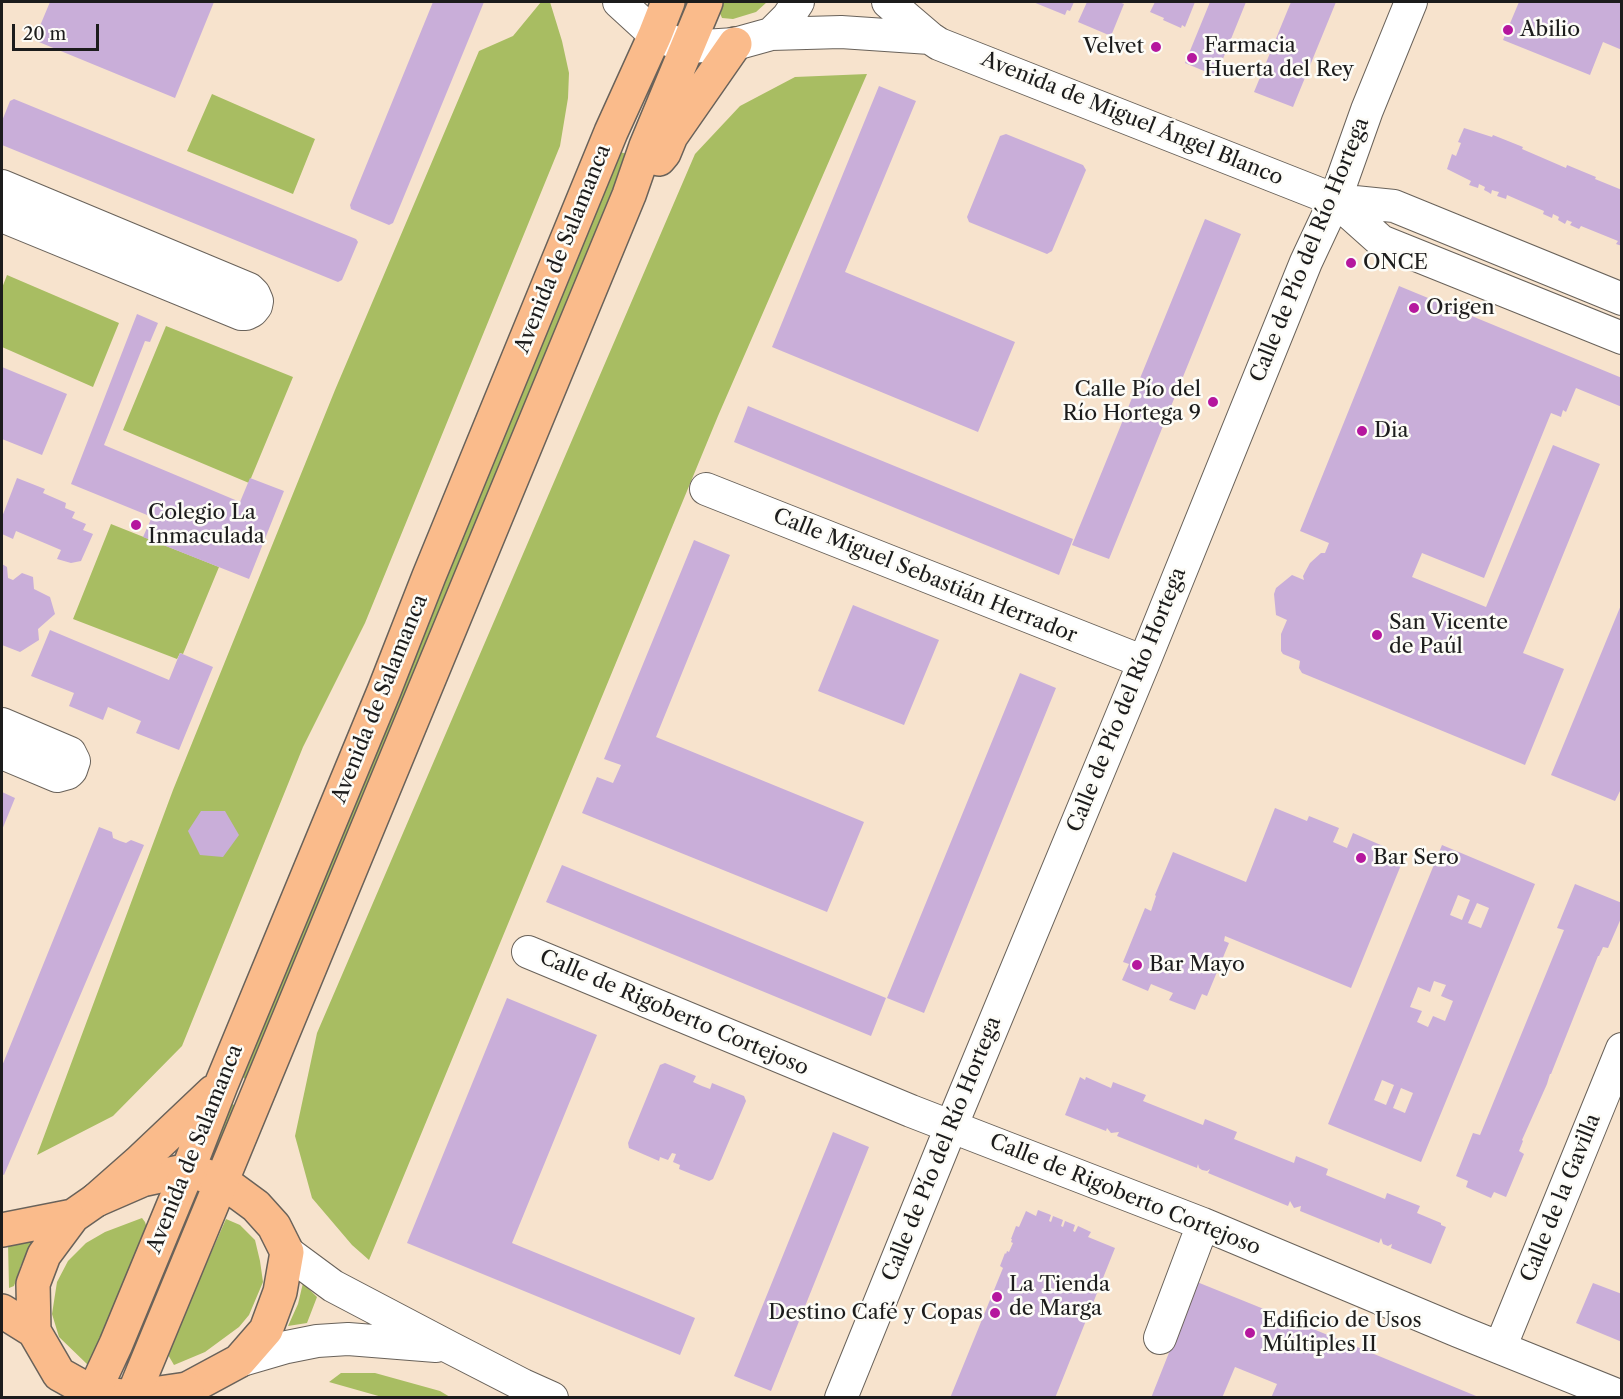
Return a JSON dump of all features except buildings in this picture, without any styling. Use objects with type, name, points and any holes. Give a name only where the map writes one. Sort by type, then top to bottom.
[{"type":"main road","name":"Avenida de Salamanca","points":[[92,1395],[116,1344],[188,1170],[606,143],[668,2]]},
{"type":"main road","name":"Avenida de Salamanca","points":[[132,1397],[629,195],[646,146],[706,2]]},
{"type":"main road","points":[[629,195],[664,153],[671,136],[735,44]]},
{"type":"main road","points":[[34,1331],[33,1284],[44,1255],[85,1208],[138,1163],[221,1085]]},
{"type":"main road","points":[[2,1230],[85,1208],[142,1180],[188,1170],[222,1182],[256,1206],[274,1226],[287,1252],[280,1292],[266,1330],[239,1361],[182,1393],[132,1397],[92,1395],[59,1374],[34,1331],[2,1311]]},
{"type":"street","points":[[619,2],[655,35],[688,47]]},
{"type":"street","points":[[771,34],[788,17],[798,2]]},
{"type":"street","name":"Avenida de Miguel Ángel Blanco","points":[[888,2],[939,44],[1335,200],[1394,206],[1622,299]]},
{"type":"street","name":"Calle de Pío del Río Hortega","points":[[841,1398],[1306,262],[1335,200],[1367,110],[1411,2]]},
{"type":"street","name":"Avenida de Miguel Ángel Blanco","points":[[688,47],[735,44],[771,34],[841,32],[930,38]]},
{"type":"street","points":[[2,186],[249,289],[257,301],[252,311],[241,314],[2,216]]},
{"type":"street","name":"Avenida de Miguel Ángel Blanco","points":[[1335,200],[1381,241],[1622,338]]},
{"type":"street","name":"Calle Miguel Sebastián Herrador","points":[[706,489],[1144,662]]},
{"type":"street","points":[[2,724],[70,753],[74,761],[68,773],[57,776],[2,753]]},
{"type":"street","name":"Calle de Rigoberto Cortejoso","points":[[528,952],[951,1127],[1203,1224],[1622,1397]]},
{"type":"street","name":"Calle de la Gavilla","points":[[1500,1348],[1622,1049]]},
{"type":"street","points":[[1160,1338],[1203,1224]]},
{"type":"street","points":[[287,1252],[333,1286],[449,1347],[521,1391],[552,1398]]},
{"type":"street","points":[[239,1361],[288,1347],[348,1339],[449,1347]]},
{"type":"green space","points":[[541,2],[550,2],[569,73],[568,98],[560,146],[365,623],[303,747],[182,1046],[113,1116],[37,1155],[173,790],[335,390],[479,51],[513,36]]},
{"type":"green space","points":[[723,2],[767,2],[756,12],[733,19],[722,18],[719,11]]},
{"type":"green space","points":[[867,74],[718,416],[369,1260],[352,1245],[312,1198],[295,1136],[317,1033],[695,154],[740,106],[795,77]]},
{"type":"green space","points":[[212,94],[315,139],[293,194],[187,151]]},
{"type":"green space","points":[[620,152],[627,154],[247,1081],[243,1077]]},
{"type":"green space","points":[[7,275],[119,323],[93,387],[2,347],[2,288]]},
{"type":"green space","points":[[166,326],[293,377],[249,483],[123,430]]},
{"type":"green space","points":[[111,524],[219,567],[183,654],[180,653],[177,659],[73,619]]},
{"type":"green space","points":[[232,1104],[239,1107],[220,1149],[213,1148]]},
{"type":"green space","points":[[142,1218],[147,1228],[88,1365],[59,1337],[52,1314],[57,1282],[68,1261],[86,1243],[105,1232]]},
{"type":"green space","points":[[226,1219],[240,1225],[255,1240],[263,1282],[249,1315],[239,1327],[205,1352],[174,1365],[167,1353]]},
{"type":"green space","points":[[191,1224],[139,1346],[128,1353],[176,1234]]},
{"type":"green space","points":[[36,1237],[21,1265],[14,1286],[9,1288],[8,1243]]},
{"type":"green space","points":[[303,1283],[317,1297],[307,1323],[288,1326],[298,1304]]},
{"type":"green space","points":[[341,1373],[375,1373],[440,1391],[450,1397],[382,1397],[329,1382]]},
{"type":"place","name":"Abilio","points":[[1508,30]]},
{"type":"place","name":"Velvet","points":[[1156,47]]},
{"type":"place","name":"Farmacia Huerta del Rey","points":[[1192,58]]},
{"type":"place","name":"ONCE","points":[[1351,263]]},
{"type":"place","name":"Origen","points":[[1414,308]]},
{"type":"place","name":"Calle Pío del Río Hortega 9","points":[[1213,402]]},
{"type":"place","name":"Dia","points":[[1362,431]]},
{"type":"place","name":"Colegio La Inmaculada","points":[[136,525]]},
{"type":"place","name":"San Vicente de Paúl","points":[[1377,635]]},
{"type":"place","name":"Bar Sero","points":[[1361,858]]},
{"type":"place","name":"Bar Mayo","points":[[1137,965]]},
{"type":"place","name":"La Tienda de Marga","points":[[997,1297]]},
{"type":"place","name":"Destino Café y Copas","points":[[995,1313]]},
{"type":"place","name":"Edificio de Usos Múltiples II","points":[[1250,1333]]}]
